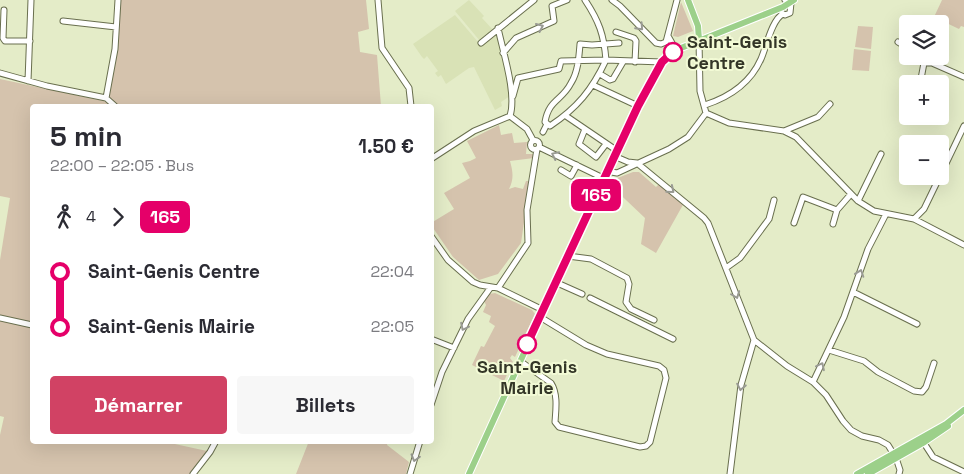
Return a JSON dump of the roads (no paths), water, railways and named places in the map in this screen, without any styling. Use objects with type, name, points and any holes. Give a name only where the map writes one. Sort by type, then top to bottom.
[{"type":"main road","points":[[688,0],[698,26],[700,40]]},
{"type":"main road","points":[[469,474],[615,153],[662,62],[676,50],[781,11],[789,1]]},
{"type":"main road","points":[[922,440],[964,410]]},
{"type":"main road","points":[[868,474],[964,414]]},
{"type":"main road","points":[[857,474],[895,456]]},
{"type":"street","points":[[28,81],[31,0]]},
{"type":"street","points":[[106,98],[115,49],[118,0]]},
{"type":"street","points":[[378,0],[382,48],[409,88],[411,104]]},
{"type":"street","points":[[481,43],[534,0]]},
{"type":"street","points":[[504,53],[516,38],[554,21],[552,6],[567,0]]},
{"type":"street","points":[[546,123],[550,126],[566,116],[578,105],[600,74],[606,60],[605,45],[598,18],[585,0]]},
{"type":"street","points":[[612,0],[656,44],[666,42],[677,0]]},
{"type":"street","points":[[4,10],[3,38],[5,41],[30,42]]},
{"type":"street","points":[[705,105],[720,100],[747,82],[761,60],[781,11]]},
{"type":"street","points":[[63,21],[116,27]]},
{"type":"street","points":[[498,28],[513,96]]},
{"type":"street","points":[[616,32],[634,38],[636,41],[635,62]]},
{"type":"street","points":[[668,36],[676,50]]},
{"type":"street","points":[[510,116],[539,141],[577,165],[605,175],[617,173],[669,149],[688,137],[706,113],[700,92],[700,40]]},
{"type":"street","points":[[498,288],[528,243],[526,210],[539,141],[546,123],[547,111],[572,83],[579,60],[580,44],[619,44]]},
{"type":"street","points":[[510,116],[518,78],[559,69],[561,61],[662,62]]},
{"type":"street","points":[[600,74],[610,80],[613,79],[623,62]]},
{"type":"street","points":[[937,65],[964,77]]},
{"type":"street","points":[[0,73],[47,86],[106,98],[113,104]]},
{"type":"street","points":[[593,85],[638,106]]},
{"type":"street","points":[[784,131],[818,117],[830,104]]},
{"type":"street","points":[[706,113],[729,123],[784,131],[796,137],[858,201],[886,214],[914,219],[964,245]]},
{"type":"street","points":[[434,157],[474,132],[510,116]]},
{"type":"street","points":[[566,116],[628,162],[637,163],[704,218],[708,223],[754,340],[787,366],[814,382],[826,395],[848,428],[862,436],[888,445],[895,456],[899,474]]},
{"type":"street","points":[[949,157],[964,126]]},
{"type":"street","points":[[585,129],[579,144],[596,157],[606,144]]},
{"type":"street","points":[[858,201],[881,154]]},
{"type":"street","points":[[561,170],[571,176],[577,165]]},
{"type":"street","points":[[914,219],[924,209],[936,185]]},
{"type":"street","points":[[833,224],[837,210],[851,194]]},
{"type":"street","points":[[794,223],[803,197],[837,210]]},
{"type":"street","points":[[726,268],[740,258],[769,219],[774,200]]},
{"type":"street","points":[[814,382],[844,317],[868,249],[886,214]]},
{"type":"street","points":[[434,240],[448,260],[466,277],[480,285],[498,288],[543,310]]},
{"type":"street","points":[[568,256],[591,260],[627,278],[626,302],[631,309],[654,320]]},
{"type":"street","points":[[556,282],[582,294]]},
{"type":"street","points":[[434,397],[442,372],[468,319],[491,287]]},
{"type":"street","points":[[853,292],[917,324]]},
{"type":"street","points":[[590,298],[673,339]]},
{"type":"street","points":[[520,361],[554,387],[556,398],[555,422],[559,426],[640,447],[646,446],[650,442],[666,378],[664,370],[659,366],[607,354],[586,345],[540,317]]},
{"type":"street","points":[[0,318],[30,325]]},
{"type":"street","points":[[434,340],[454,348]]},
{"type":"street","points":[[730,474],[740,385],[754,340]]},
{"type":"street","points":[[829,350],[864,361],[878,372],[914,391],[922,392],[926,388],[934,363]]},
{"type":"street","points":[[922,440],[933,457],[964,472]]},
{"type":"street","points":[[194,474],[214,444]]},
{"type":"street","points":[[410,474],[419,444]]},
{"type":"place","name":"Saint-Genis Centre","points":[[673,52]]},
{"type":"place","name":"Saint-Genis Mairie","points":[[527,344]]}]
